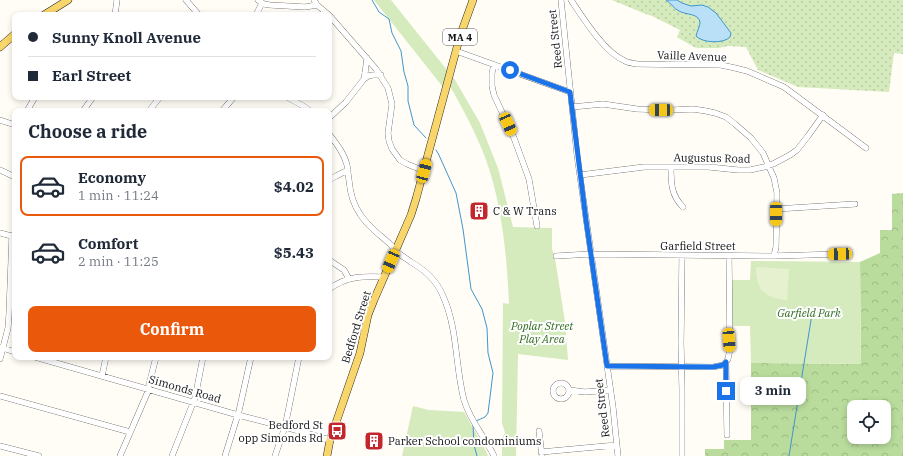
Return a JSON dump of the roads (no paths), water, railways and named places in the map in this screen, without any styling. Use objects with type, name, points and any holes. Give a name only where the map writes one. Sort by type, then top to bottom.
[{"type":"main road","points":[[49,12],[68,0]]},
{"type":"main road","name":"Bedford Street","points":[[327,456],[330,440],[360,353],[368,315],[412,213],[460,36],[473,0]]},
{"type":"main road","points":[[0,47],[12,37]]},
{"type":"street","points":[[115,12],[116,0]]},
{"type":"street","points":[[186,0],[196,12]]},
{"type":"street","name":"Vaille Avenue","points":[[571,0],[590,29],[619,58],[637,64],[713,65],[734,68],[761,76],[784,87],[866,148]]},
{"type":"street","points":[[257,12],[260,1],[270,5],[305,7],[315,3],[326,12]]},
{"type":"street","name":"Reed Street","points":[[563,1],[570,92],[580,175],[615,419],[618,456]]},
{"type":"street","points":[[332,18],[381,75],[388,88],[392,104],[388,133],[392,150],[400,160],[424,171]]},
{"type":"street","points":[[456,51],[570,92]]},
{"type":"street","points":[[364,79],[367,58]]},
{"type":"street","points":[[494,65],[492,73],[494,95],[514,138],[529,179],[538,226]]},
{"type":"street","points":[[332,116],[346,102],[364,79],[368,76],[381,75]]},
{"type":"street","points":[[151,108],[158,100]]},
{"type":"street","points":[[225,108],[231,100]]},
{"type":"street","points":[[292,100],[306,108]]},
{"type":"street","points":[[572,106],[603,104],[637,109],[694,109],[715,113],[726,117],[755,143],[763,153],[774,178],[776,193],[776,247],[774,256]]},
{"type":"street","name":"Augustus Road","points":[[580,175],[644,167],[709,167],[738,170],[757,169],[769,166],[797,150],[823,115]]},
{"type":"street","points":[[0,120],[12,124]]},
{"type":"street","points":[[332,138],[344,156],[348,170],[351,193],[360,214],[367,223],[396,251],[430,276],[437,284],[444,297],[452,323],[464,401],[494,456]]},
{"type":"street","points":[[671,167],[673,193],[682,207]]},
{"type":"street","points":[[0,170],[12,176]]},
{"type":"street","points":[[332,178],[348,170]]},
{"type":"street","points":[[776,209],[855,204]]},
{"type":"street","points":[[0,233],[12,236]]},
{"type":"street","name":"Garfield Street","points":[[556,256],[591,254],[682,256],[840,254]]},
{"type":"street","points":[[682,256],[682,456]]},
{"type":"street","points":[[728,435],[726,362],[730,348],[729,256]]},
{"type":"street","points":[[332,262],[344,270],[349,279]]},
{"type":"street","points":[[332,287],[349,279],[384,277]]},
{"type":"street","points":[[0,359],[1,347],[8,328],[12,296]]},
{"type":"street","points":[[1,347],[12,351]]},
{"type":"street","name":"Simonds Road","points":[[46,360],[330,440]]},
{"type":"street","points":[[102,376],[105,360]]},
{"type":"street","points":[[120,456],[149,389],[155,360]]},
{"type":"street","points":[[172,456],[195,398],[203,360]]},
{"type":"street","points":[[225,456],[238,415],[250,360]]},
{"type":"street","points":[[275,456],[284,427],[298,360]]},
{"type":"street","points":[[607,366],[713,367],[723,365],[726,362]]},
{"type":"street","points":[[569,390],[585,392],[610,390]]},
{"type":"street","points":[[0,396],[130,432]]},
{"type":"street","points":[[539,431],[542,454],[617,444]]},
{"type":"street","points":[[0,446],[39,456]]},
{"type":"water","points":[[666,0],[677,0],[691,6],[702,5],[708,7],[716,13],[731,33],[730,37],[718,42],[699,38],[696,36],[700,23],[698,17],[677,10]]},
{"type":"waterway","points":[[372,0],[379,12],[389,19],[392,33],[401,51],[408,86],[408,101],[414,125],[426,138]]},
{"type":"waterway","points":[[436,150],[456,193],[463,229],[471,289],[482,309],[487,328],[488,353],[493,373],[488,413],[485,417],[476,421]]},
{"type":"waterway","points":[[789,456],[812,314]]},
{"type":"waterway","points":[[473,425],[474,445],[477,456]]},
{"type":"place","name":"C & W Trans","points":[[479,211]]},
{"type":"place","name":"Bedford St opp Simonds Rd","points":[[337,431]]},
{"type":"place","name":"Parker School condominiums","points":[[374,441]]},
{"type":"park label","name":"Garfield Park","points":[[809,313]]},
{"type":"park label","name":"Poplar Street Play Area","points":[[542,332]]}]
